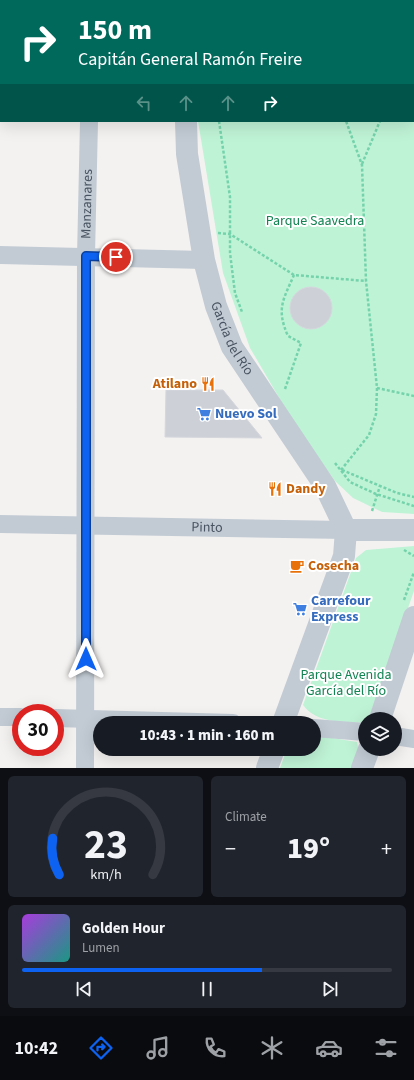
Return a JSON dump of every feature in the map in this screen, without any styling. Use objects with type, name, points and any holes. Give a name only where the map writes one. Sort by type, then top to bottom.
[{"type":"street","name":"Manzanares","points":[[86,768],[86,256],[89,122]]},
{"type":"street","name":"García del Río","points":[[186,122],[187,154],[204,260],[216,306],[232,347],[325,486],[346,530]]},
{"type":"street","points":[[0,255],[204,260]]},
{"type":"street","name":"Pinto","points":[[0,524],[310,531],[414,530]]},
{"type":"street","points":[[286,716],[344,556],[346,530]]},
{"type":"street","points":[[382,712],[414,617]]},
{"type":"street","points":[[0,717],[12,717]]},
{"type":"street","points":[[64,718],[93,718]]},
{"type":"street","points":[[321,729],[358,731]]},
{"type":"street","points":[[402,737],[414,740]]},
{"type":"street","points":[[267,768],[271,756]]},
{"type":"street","points":[[362,768],[366,756]]},
{"type":"path","points":[[219,122],[230,197],[230,253],[235,293],[244,318]]},
{"type":"path","points":[[325,486],[341,470],[369,434],[376,414],[377,388],[366,281],[362,165],[346,122]]},
{"type":"path","points":[[362,165],[380,122]]},
{"type":"path","points":[[200,235],[230,234],[294,275],[366,281]]},
{"type":"path","points":[[280,389],[283,394],[301,343],[288,336],[281,314],[281,305],[294,275]]},
{"type":"path","points":[[377,388],[414,396]]},
{"type":"path","points":[[332,459],[350,482],[376,494],[414,506]]},
{"type":"path","points":[[341,470],[397,493],[414,497]]},
{"type":"green space","name":"Parque Saavedra","points":[[198,122],[414,122],[414,514],[382,512],[353,498],[335,481],[295,425],[250,348],[223,273]]},
{"type":"green space","name":"Parque Avenida García del Río","points":[[414,546],[414,591],[371,712],[358,712],[358,723],[323,719],[321,718],[321,716],[315,716],[303,705],[356,558],[366,550]]},
{"type":"green space","name":"Parque Avenida García del Río","points":[[321,736],[357,742],[358,755],[353,768],[280,768],[284,756],[321,756]]},
{"type":"building","points":[[311,287],[326,293],[332,308],[326,323],[311,329],[296,323],[290,308],[296,293]]},
{"type":"building","name":"Nuevo Sol","points":[[166,390],[223,390],[262,438],[165,437]]},
{"type":"place","name":"Atilano","points":[[208,384]]},
{"type":"place","name":"Nuevo Sol","points":[[204,414]]},
{"type":"place","name":"Dandy","points":[[275,489]]},
{"type":"place","name":"Cosecha","points":[[297,566]]},
{"type":"place","name":"Carrefour Express","points":[[300,609]]},
{"type":"route","points":[[86,659],[86,256],[116,257]]}]
